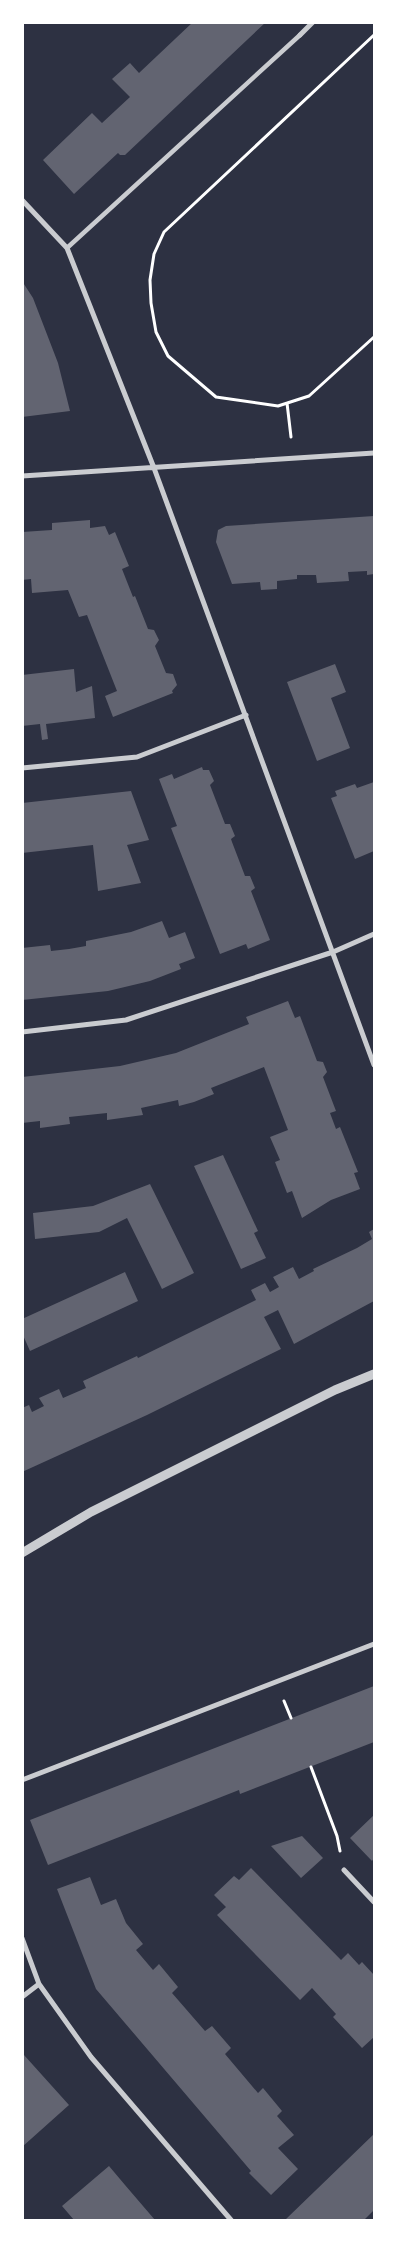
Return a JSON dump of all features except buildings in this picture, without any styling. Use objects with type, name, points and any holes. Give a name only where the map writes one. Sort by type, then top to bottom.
[{"type":"street","points":[[67,248],[313,22]]},
{"type":"street","points":[[22,200],[67,248],[154,468],[374,1065]]},
{"type":"street","points":[[22,476],[374,453]]},
{"type":"street","points":[[22,768],[137,757],[246,715]]},
{"type":"street","points":[[22,1032],[126,1020],[333,952],[374,934]]},
{"type":"street","points":[[22,1553],[91,1512],[335,1390],[374,1374]]},
{"type":"street","points":[[22,1780],[374,1644]]},
{"type":"street","points":[[344,1870],[374,1902]]},
{"type":"street","points":[[22,1938],[39,1984],[92,2057],[231,2220]]},
{"type":"street","points":[[22,1998],[39,1984]]},
{"type":"path","points":[[374,35],[164,232],[154,254],[150,280],[151,303],[156,332],[168,356],[216,397],[278,406],[309,396],[374,337]]},
{"type":"path","points":[[286,403],[294,458]]},
{"type":"path","points":[[288,1711],[291,1718]]},
{"type":"path","points":[[311,1767],[337,1836],[344,1870]]}]
